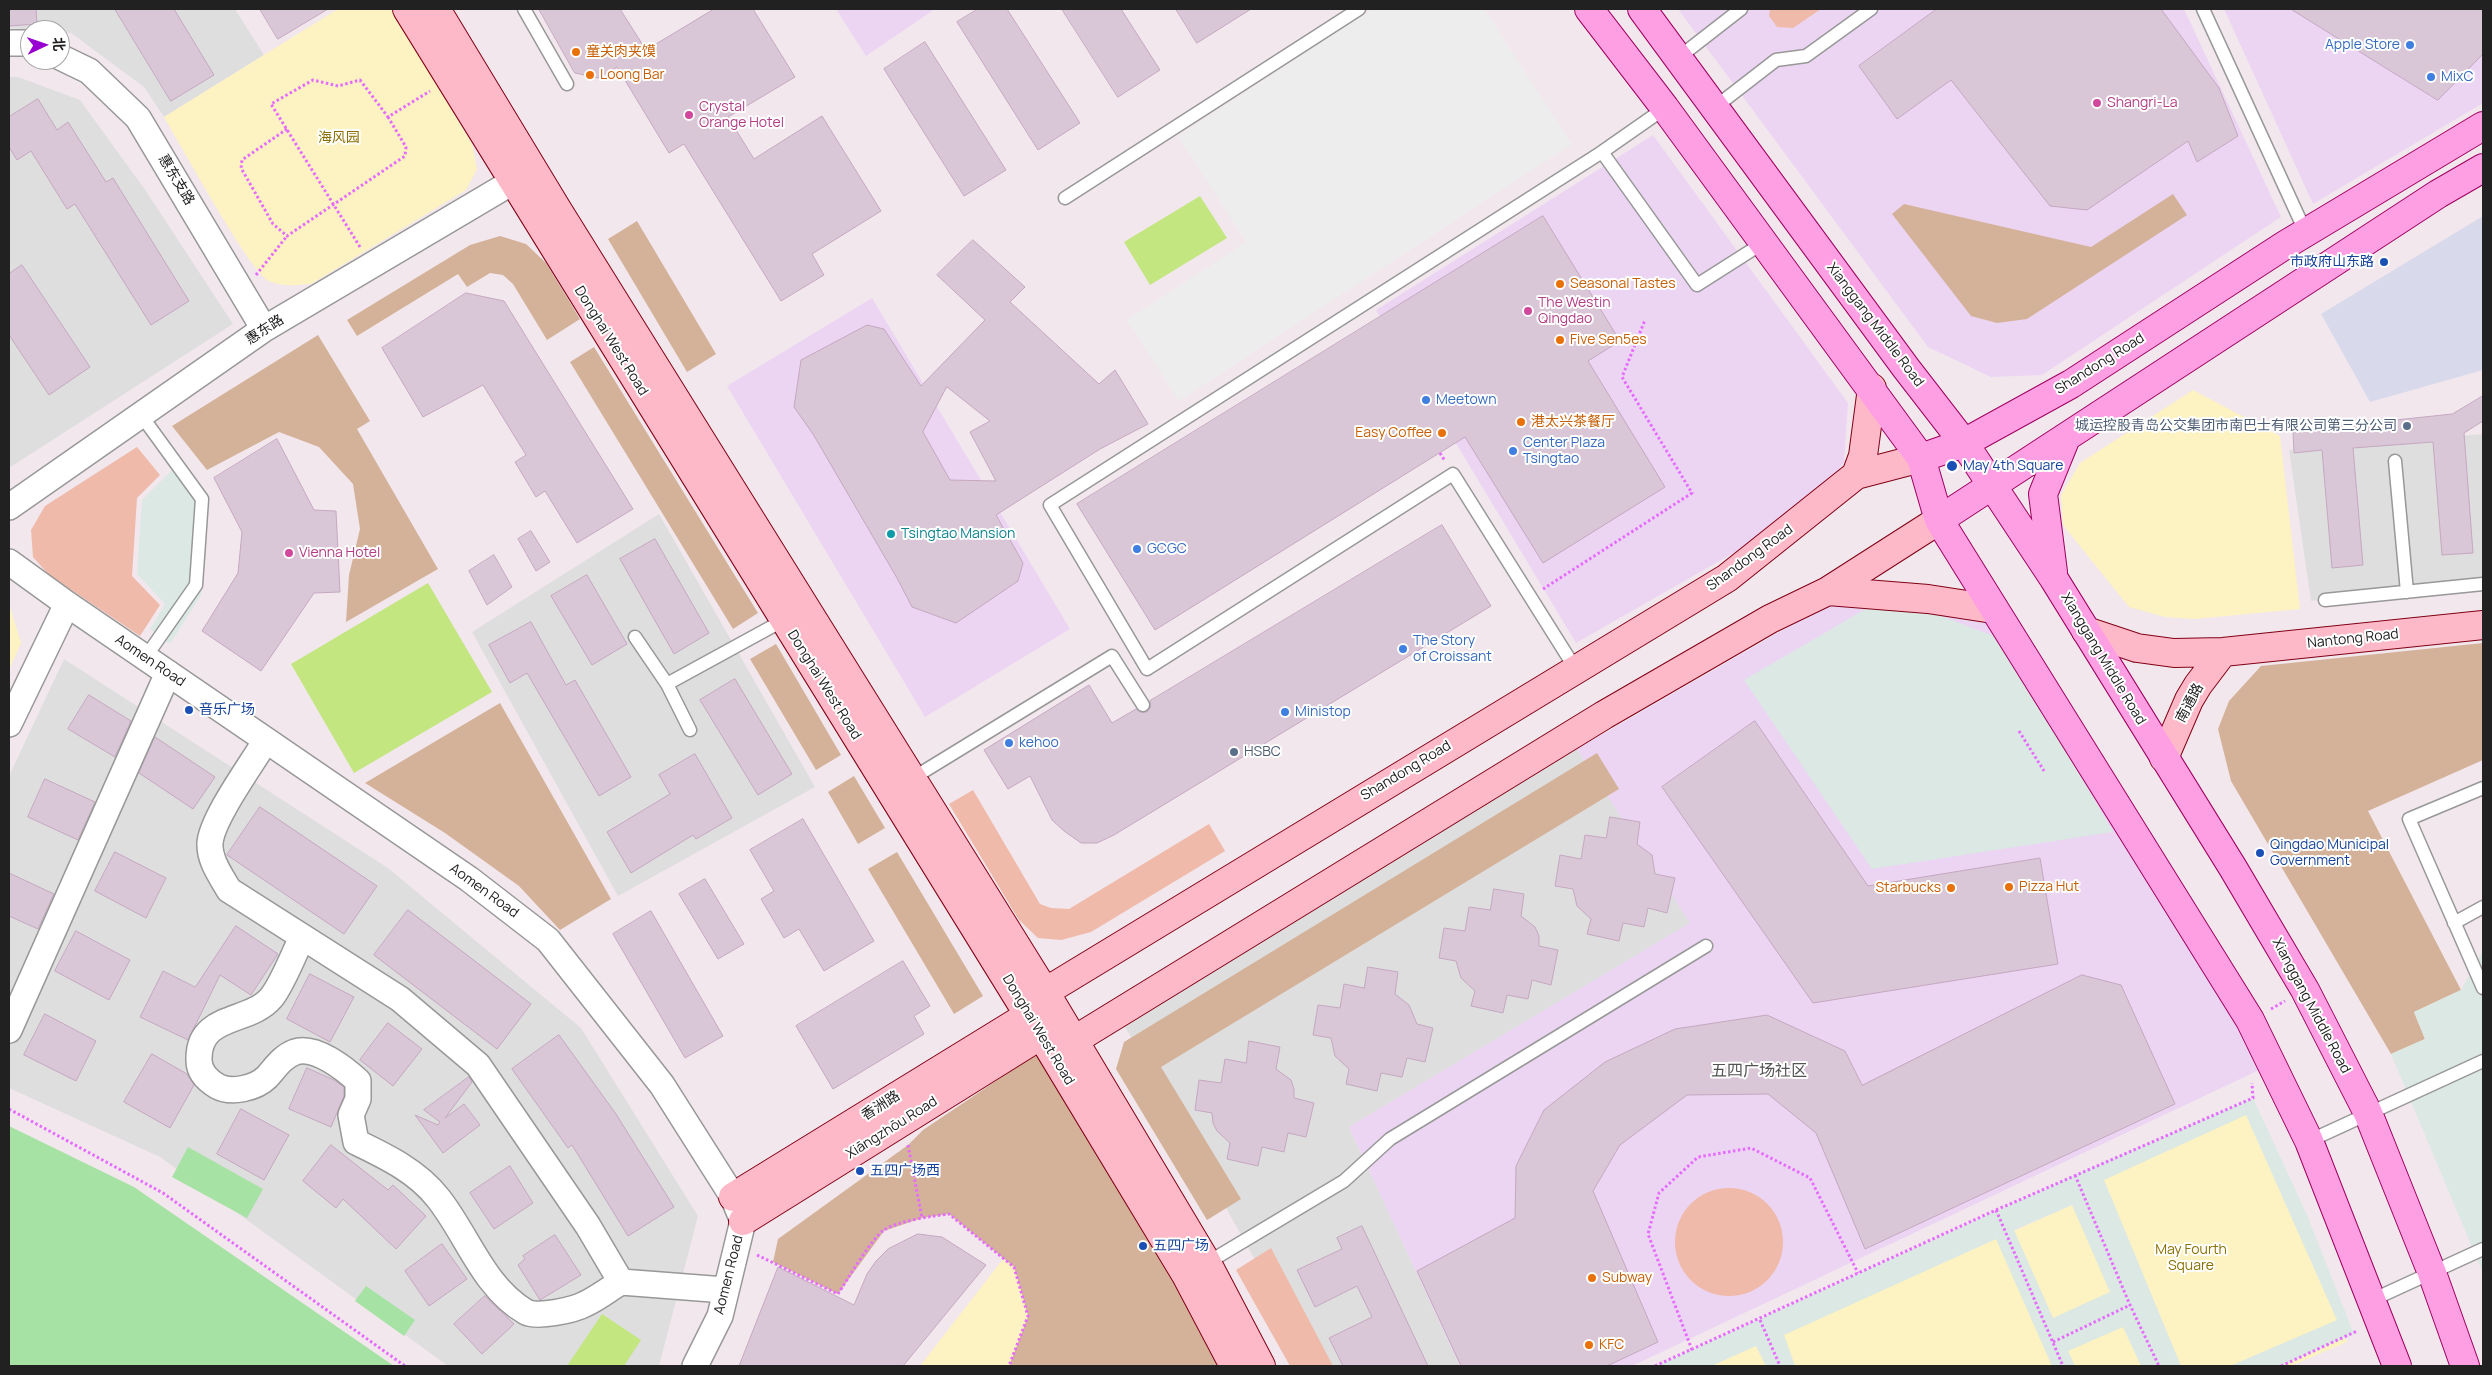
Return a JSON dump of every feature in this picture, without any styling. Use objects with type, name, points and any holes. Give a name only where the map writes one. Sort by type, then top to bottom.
[{"type":"main road","name":"Donghai West Road","points":[[407,9],[450,79],[523,176],[913,778],[1045,992],[1207,1263],[1261,1366]]},
{"type":"main road","name":"Donghai West Road","points":[[436,9],[523,176],[784,620],[1035,1025],[1186,1275],[1234,1366]]},
{"type":"main road","points":[[1589,9],[1665,108],[1763,244],[1872,388],[1921,458],[1939,520],[2250,1020],[2309,1140],[2397,1366]]},
{"type":"main road","name":"Xianggang Middle Road","points":[[1642,9],[1906,368],[1964,443],[1992,484],[2054,579],[2305,990],[2368,1113],[2432,1273],[2465,1366]]},
{"type":"main road","name":"Shandong Road","points":[[1035,1025],[1045,992],[1575,668],[1726,578],[1856,475],[1921,458],[1964,443],[2071,384],[2306,233],[2483,126]]},
{"type":"main road","points":[[1035,1025],[1073,1041],[1604,715],[1770,619],[1828,591],[1992,484],[2065,440],[2405,216],[2483,168]]},
{"type":"main road","points":[[1856,475],[1863,456],[1872,388]]},
{"type":"main road","points":[[2054,579],[2043,494],[2065,440]]},
{"type":"main road","points":[[1828,591],[1928,598],[1993,609]]},
{"type":"main road","name":"Nantong Road","points":[[2086,631],[2137,648],[2174,653],[2224,652],[2483,625]]},
{"type":"main road","name":"南通路","points":[[2164,758],[2189,700],[2198,685],[2224,652]]},
{"type":"main road","name":"Xiāngzhōu Road","points":[[737,1221],[904,1121],[1035,1025]]},
{"type":"main road","name":"香洲路","points":[[737,1221],[1035,1025]]},
{"type":"street","name":"惠东支路","points":[[70,62],[89,71],[138,118],[264,329]]},
{"type":"street","name":"惠东路","points":[[9,507],[264,329],[523,176]]},
{"type":"street","name":"Aomen Road","points":[[9,562],[66,604],[469,879],[548,940],[662,1085],[737,1221],[720,1316],[695,1366]]},
{"type":"street","points":[[9,724],[66,604]]},
{"type":"street","points":[[9,1030],[168,673]]},
{"type":"street","points":[[266,740],[219,817],[210,843],[214,865],[229,890],[400,999],[478,1064],[588,1226],[621,1282]]},
{"type":"street","points":[[302,937],[272,998],[257,1011],[225,1020],[209,1031],[199,1048],[199,1066],[208,1080],[220,1088],[236,1090],[253,1085],[266,1078],[278,1062],[296,1051],[317,1054],[340,1065],[358,1081],[358,1099],[351,1115],[356,1142],[398,1163],[437,1196],[485,1272],[510,1299],[528,1313],[556,1313],[584,1305],[621,1282],[725,1290]]},
{"type":"lane","points":[[524,9],[568,84]]},
{"type":"lane","points":[[1066,198],[1358,9]]},
{"type":"lane","points":[[1678,58],[1741,9]]},
{"type":"lane","points":[[1714,108],[1776,60],[1806,56],[1870,9]]},
{"type":"lane","points":[[2203,9],[2306,233]]},
{"type":"lane","points":[[1575,668],[1453,474],[1147,669],[1050,505],[1602,152],[1665,108]]},
{"type":"lane","points":[[1602,152],[1697,286],[1763,244]]},
{"type":"lane","points":[[141,415],[202,500],[196,585],[145,658]]},
{"type":"lane","points":[[2394,461],[2407,592]]},
{"type":"lane","points":[[2325,600],[2483,584]]},
{"type":"lane","points":[[668,684],[784,620]]},
{"type":"lane","points":[[635,637],[668,684],[690,730]]},
{"type":"lane","points":[[913,778],[1112,656],[1143,705]]},
{"type":"lane","points":[[2483,788],[2408,819],[2483,988]]},
{"type":"lane","points":[[2454,923],[2483,907]]},
{"type":"lane","points":[[1207,1263],[1344,1181],[1390,1139],[1706,946]]},
{"type":"lane","points":[[2309,1140],[2483,1061]]},
{"type":"lane","points":[[2375,1308],[2432,1273],[2483,1249]]},
{"type":"path","points":[[388,117],[450,79]]},
{"type":"path","points":[[242,292],[287,236],[334,205],[405,156],[406,147],[388,117],[360,80],[338,86],[313,80],[271,104],[334,205],[371,266]]},
{"type":"path","points":[[287,129],[242,160],[241,168],[272,224],[287,236]]},
{"type":"path","points":[[1530,597],[1692,493],[1622,377],[1645,320]]},
{"type":"path","points":[[2019,731],[2044,770]]},
{"type":"path","points":[[2250,1020],[2305,990]]},
{"type":"path","points":[[1656,1366],[1760,1320],[1996,1210],[2253,1098],[2252,1078]]},
{"type":"path","points":[[9,1109],[163,1193],[405,1366]]},
{"type":"path","points":[[904,1121],[922,1218]]},
{"type":"path","points":[[1692,1350],[1648,1234],[1659,1193],[1698,1157],[1751,1148],[1810,1178],[1858,1273]]},
{"type":"path","points":[[2075,1175],[2130,1305],[2159,1366]]},
{"type":"path","points":[[1996,1210],[2064,1366]]},
{"type":"path","points":[[737,1221],[780,1265],[838,1294],[856,1266],[884,1231],[922,1218],[949,1214],[1014,1267],[1028,1316],[1009,1366]]},
{"type":"path","points":[[2053,1342],[2130,1305]]},
{"type":"path","points":[[2281,1366],[2354,1334],[2375,1308]]},
{"type":"path","points":[[1760,1320],[1780,1366]]},
{"type":"shaded area","points":[[9,9],[235,9],[264,55],[164,117],[144,87],[70,33],[70,20],[20,20],[20,29],[9,28]]},
{"type":"shaded area","points":[[836,9],[935,9],[866,56]]},
{"type":"shaded area","points":[[1373,9],[1484,9],[1572,144],[1179,401],[1127,320],[1246,242],[1178,136]]},
{"type":"shaded area","points":[[1678,9],[2184,9],[2281,217],[2042,375],[1991,377],[1928,347]]},
{"type":"shaded area","points":[[1770,9],[1821,9],[1793,28],[1777,27],[1769,16]]},
{"type":"shaded area","points":[[2224,9],[2483,9],[2483,103],[2313,204]]},
{"type":"shaded area","points":[[9,77],[18,77],[80,100],[146,191],[233,324],[9,468]]},
{"type":"shaded area","points":[[1653,135],[1848,403],[1844,462],[1812,508],[1576,643],[1376,310]]},
{"type":"shaded area","points":[[2173,194],[2187,215],[2027,319],[1997,323],[1971,316],[1892,214],[1904,204],[2091,247]]},
{"type":"shaded area","points":[[1200,196],[1227,238],[1150,285],[1124,242]]},
{"type":"shaded area","points":[[2483,216],[2483,370],[2370,402],[2321,314]]},
{"type":"shaded area","points":[[637,221],[716,354],[687,372],[608,239]]},
{"type":"shaded area","points":[[500,236],[526,244],[546,263],[580,319],[547,340],[513,284],[503,275],[490,273],[467,287],[458,274],[357,336],[347,320],[470,245]]},
{"type":"shaded area","points":[[872,298],[1070,629],[925,717],[727,386]]},
{"type":"shaded area","points":[[318,335],[370,421],[357,429],[438,569],[346,622],[349,575],[360,529],[353,484],[319,447],[279,432],[207,470],[172,426]]},
{"type":"shaded area","points":[[594,347],[758,613],[733,629],[570,362]]},
{"type":"shaded area","points":[[2483,434],[2483,584],[2311,601],[2289,450]]},
{"type":"shaded area","points":[[137,447],[160,475],[137,498],[132,576],[160,605],[140,636],[49,575],[33,557],[31,530],[45,506]]},
{"type":"shaded area","points":[[177,465],[208,508],[201,595],[170,644],[150,629],[165,604],[137,574],[142,500]]},
{"type":"shaded area","points":[[659,514],[815,787],[618,896],[472,632]]},
{"type":"shaded area","points":[[428,583],[492,692],[354,773],[291,664]]},
{"type":"shaded area","points":[[1845,594],[2004,621],[2272,1064],[1632,1366],[1460,1366],[1349,1127],[1690,923],[1577,749]]},
{"type":"shaded area","points":[[1869,607],[1927,611],[2002,639],[2113,832],[1872,869],[1744,680]]},
{"type":"shaded area","points":[[2483,643],[2483,760],[2368,811],[2461,990],[2414,1012],[2425,1039],[2391,1054],[2231,781],[2218,729],[2229,701],[2261,666]]},
{"type":"shaded area","points":[[776,644],[841,755],[816,770],[750,659]]},
{"type":"shaded area","points":[[64,659],[388,868],[581,1028],[698,1216],[659,1366],[448,1366],[160,1157],[9,1088],[9,776]]},
{"type":"shaded area","points":[[500,703],[611,899],[560,930],[519,886],[445,833],[365,783]]},
{"type":"shaded area","points":[[1577,749],[1691,923],[1349,1127],[1460,1366],[1314,1366],[1123,1023]]},
{"type":"shaded area","points":[[1597,753],[1619,789],[1161,1067],[1241,1199],[1207,1220],[1116,1069],[1124,1042]]},
{"type":"shaded area","points":[[854,776],[885,828],[858,844],[828,792]]},
{"type":"shaded area","points":[[973,790],[1040,904],[1051,908],[1069,909],[1209,824],[1225,851],[1091,932],[1061,940],[1038,938],[1019,920],[949,804]]},
{"type":"shaded area","points":[[897,852],[983,996],[954,1014],[868,869]]},
{"type":"shaded area","points":[[2483,951],[2483,1273],[2391,1054],[2425,1039],[2414,1012],[2461,990]]},
{"type":"shaded area","points":[[1039,1052],[1225,1366],[1009,1366],[1028,1316],[1014,1267],[949,1214],[922,1218],[884,1231],[838,1294],[773,1262],[778,1239],[908,1145],[923,1130]]},
{"type":"shaded area","points":[[2253,1098],[2307,1215],[2354,1334],[2281,1366],[2230,1366],[2337,1320],[2246,1115],[2104,1180],[2181,1366],[2141,1366],[2123,1327],[2068,1351],[2075,1366],[2052,1366],[1996,1239],[1784,1335],[1795,1366],[1766,1366],[1756,1346],[1711,1366],[1657,1366],[2075,1175]],"holes":[[[2072,1205],[2110,1292],[2053,1318],[2014,1230]]]},
{"type":"shaded area","points":[[9,1126],[134,1187],[394,1366],[9,1366]]},
{"type":"shaded area","points":[[188,1147],[263,1189],[247,1218],[172,1177]]},
{"type":"shaded area","points":[[1729,1188],[1750,1192],[1767,1204],[1779,1221],[1783,1242],[1779,1263],[1767,1280],[1750,1292],[1729,1296],[1708,1292],[1691,1280],[1679,1263],[1675,1242],[1679,1221],[1691,1204],[1708,1192]]},
{"type":"shaded area","points":[[1271,1248],[1333,1366],[1290,1366],[1236,1270]]},
{"type":"shaded area","points":[[366,1286],[415,1320],[404,1336],[355,1301]]},
{"type":"shaded area","points":[[602,1314],[641,1340],[624,1366],[567,1366]]},
{"type":"green space","name":"海风园","points":[[338,9],[391,9],[472,144],[477,169],[466,190],[311,284],[279,284],[269,281],[247,256],[215,206],[164,117]]},
{"type":"green space","points":[[2193,390],[2280,436],[2300,609],[2195,619],[2165,617],[2129,607],[2063,525],[2061,495],[2080,463]]},
{"type":"green space","points":[[9,604],[21,643],[9,670]]},
{"type":"green space","name":"May Fourth Square","points":[[2246,1114],[2347,1342],[2291,1366],[1711,1366],[2072,1205],[2104,1179]]},
{"type":"green space","points":[[1003,1259],[1014,1267],[1028,1316],[1009,1366],[920,1366]]},
{"type":"building","points":[[9,9],[36,9],[37,20],[20,20],[20,25],[9,26]]},
{"type":"building","points":[[115,9],[174,9],[214,75],[171,101]]},
{"type":"building","points":[[260,9],[328,9],[278,39]]},
{"type":"building","points":[[539,9],[620,9],[646,50],[714,9],[753,9],[795,77],[728,117],[754,159],[822,116],[881,211],[812,254],[824,275],[781,301],[684,144],[669,153],[617,67],[598,78],[575,73]]},
{"type":"building","points":[[978,9],[1007,9],[1080,123],[1038,150],[957,22]]},
{"type":"building","points":[[1062,9],[1121,9],[1160,70],[1118,97]]},
{"type":"building","points":[[1176,9],[1251,9],[1197,43]]},
{"type":"building","name":"Shangri-La","points":[[1937,9],[2161,9],[2219,88],[2238,136],[2197,162],[2188,141],[2087,210],[2050,206],[1951,80],[1897,119],[1859,66]]},
{"type":"building","name":"MixC","points":[[2291,9],[2483,9],[2483,54],[2438,100]]},
{"type":"building","points":[[925,42],[1006,170],[964,196],[884,69]]},
{"type":"building","points":[[38,99],[57,130],[68,122],[106,182],[113,178],[189,301],[151,325],[75,204],[67,209],[31,151],[17,160],[9,147],[9,117]]},
{"type":"building","points":[[1543,216],[1620,341],[1588,361],[1665,487],[1543,563],[1465,437],[1155,630],[1077,504]]},
{"type":"building","points":[[973,240],[1025,287],[1010,302],[1099,384],[1115,370],[1148,424],[1100,449],[996,515],[1023,563],[1018,581],[956,623],[912,607],[813,434],[794,407],[801,360],[867,325],[884,329],[921,386],[985,320],[937,275]],"holes":[[[947,387],[990,421],[970,432],[996,481],[950,480],[923,432]]]},
{"type":"building","points":[[22,265],[90,367],[49,395],[9,335],[9,274]]},
{"type":"building","points":[[466,293],[504,301],[633,509],[577,543],[545,491],[536,497],[515,462],[526,455],[483,385],[423,417],[382,348]]},
{"type":"building","points":[[2483,396],[2483,421],[2464,433],[2473,553],[2442,555],[2433,442],[2353,448],[2363,565],[2332,568],[2322,450],[2294,453],[2293,431],[2452,414]]},
{"type":"building","name":"Vienna Hotel","points":[[277,439],[314,510],[336,511],[340,592],[314,593],[261,671],[202,631],[238,573],[242,532],[214,478]]},
{"type":"building","points":[[1442,525],[1491,606],[1114,835],[1097,843],[1081,843],[1052,820],[1030,776],[1008,789],[984,750],[1089,685],[1112,723],[1136,709],[1140,712],[1147,712],[1150,708],[1150,701]]},
{"type":"building","points":[[531,531],[550,562],[536,571],[518,539]]},
{"type":"building","points":[[655,539],[709,633],[674,654],[620,559]]},
{"type":"building","points":[[494,555],[512,587],[487,605],[469,571]]},
{"type":"building","points":[[587,575],[627,644],[592,665],[551,596]]},
{"type":"building","points":[[531,622],[566,685],[575,680],[631,777],[599,796],[527,673],[510,683],[489,645]]},
{"type":"building","points":[[735,679],[792,774],[758,795],[700,700]]},
{"type":"building","points":[[89,695],[131,721],[115,757],[68,729]]},
{"type":"building","points":[[1755,721],[1868,886],[2040,858],[2058,964],[1813,1003],[1662,787]]},
{"type":"building","points":[[155,737],[215,777],[193,809],[139,773]]},
{"type":"building","points":[[695,754],[732,818],[696,839],[693,835],[631,873],[607,832],[670,794],[659,775]]},
{"type":"building","points":[[45,779],[95,802],[78,840],[28,817]]},
{"type":"building","points":[[260,807],[377,886],[344,934],[227,855]]},
{"type":"building","points":[[1610,817],[1640,822],[1637,844],[1652,855],[1655,874],[1675,878],[1667,913],[1648,908],[1644,927],[1623,923],[1619,941],[1587,934],[1591,919],[1577,906],[1573,889],[1555,886],[1560,855],[1581,859],[1585,835],[1606,838]]},
{"type":"building","points":[[803,819],[874,941],[824,971],[799,929],[784,938],[761,899],[774,891],[750,850]]},
{"type":"building","points":[[115,852],[166,878],[146,918],[95,891]]},
{"type":"building","points":[[9,873],[54,894],[38,929],[9,916]]},
{"type":"building","points":[[705,879],[744,944],[718,959],[679,894]]},
{"type":"building","points":[[1494,889],[1524,894],[1521,916],[1535,927],[1539,936],[1539,946],[1558,950],[1551,985],[1532,980],[1528,999],[1507,995],[1503,1013],[1471,1006],[1475,991],[1461,978],[1456,961],[1439,958],[1444,928],[1465,931],[1469,907],[1490,910]]},
{"type":"building","points":[[408,910],[531,1004],[497,1049],[374,955]]},
{"type":"building","points":[[651,911],[723,1036],[685,1058],[613,934]]},
{"type":"building","points":[[236,926],[278,954],[251,995],[220,975],[188,1040],[140,1017],[163,971],[195,987]]},
{"type":"building","points":[[76,931],[130,960],[109,1000],[55,971]]},
{"type":"building","points":[[903,961],[930,1006],[914,1016],[924,1034],[833,1089],[796,1026]]},
{"type":"building","points":[[1368,967],[1398,972],[1395,994],[1409,1005],[1417,1024],[1433,1028],[1425,1062],[1407,1058],[1402,1077],[1381,1073],[1377,1091],[1346,1084],[1349,1069],[1335,1056],[1331,1038],[1313,1035],[1318,1005],[1340,1008],[1344,984],[1364,988]]},
{"type":"building","points":[[310,974],[354,997],[330,1042],[287,1019]]},
{"type":"building","points":[[2082,975],[2121,985],[2175,1104],[1865,1249],[1816,1133],[1768,1094],[1687,1095],[1620,1145],[1593,1191],[1658,1342],[1607,1366],[1461,1366],[1417,1271],[1515,1218],[1516,1166],[1544,1110],[1605,1062],[1675,1029],[1767,1015],[1845,1051],[1862,1085]]},
{"type":"building","points":[[45,1014],[96,1041],[76,1081],[24,1055]]},
{"type":"building","points":[[388,1023],[422,1049],[393,1086],[360,1060]]},
{"type":"building","points":[[559,1035],[616,1114],[674,1207],[628,1236],[572,1145],[568,1148],[512,1069]]},
{"type":"building","points":[[1249,1041],[1280,1047],[1276,1069],[1291,1080],[1294,1098],[1314,1103],[1306,1137],[1288,1133],[1284,1152],[1262,1147],[1258,1166],[1227,1159],[1230,1143],[1217,1131],[1213,1123],[1212,1113],[1195,1110],[1199,1080],[1221,1083],[1225,1059],[1246,1063]]},
{"type":"building","points":[[152,1054],[187,1074],[194,1085],[170,1128],[124,1102]]},
{"type":"building","points":[[307,1068],[334,1080],[344,1087],[344,1096],[331,1127],[289,1109]]},
{"type":"building","points":[[469,1077],[472,1082],[445,1118],[464,1104],[480,1125],[443,1153],[415,1115],[438,1125],[440,1122],[424,1110]]},
{"type":"building","points":[[241,1109],[289,1135],[264,1180],[217,1154]]},
{"type":"building","points":[[331,1145],[388,1190],[393,1185],[426,1216],[396,1249],[343,1199],[336,1208],[303,1181]]},
{"type":"building","points":[[510,1166],[533,1203],[494,1229],[470,1193]]},
{"type":"building","points":[[1362,1226],[1428,1366],[1343,1366],[1329,1338],[1372,1317],[1357,1286],[1315,1307],[1297,1270],[1342,1249],[1337,1238]]},
{"type":"building","points":[[918,1234],[942,1237],[986,1265],[903,1366],[739,1366],[778,1267],[854,1305],[867,1274],[876,1261],[888,1249]]},
{"type":"building","points":[[555,1235],[581,1275],[540,1300],[518,1265],[525,1259],[523,1256]]},
{"type":"building","points":[[442,1244],[467,1279],[429,1306],[405,1271]]},
{"type":"building","points":[[485,1296],[514,1324],[482,1354],[454,1324]]},
{"type":"place","name":"Apple Store","points":[[2410,45]]},
{"type":"place","name":"童关肉夹馍","points":[[576,52]]},
{"type":"place","name":"Loong Bar","points":[[590,75]]},
{"type":"place","name":"MixC","points":[[2431,77]]},
{"type":"place","name":"Shangri-La","points":[[2097,103]]},
{"type":"place","name":"Crystal Orange Hotel","points":[[689,115]]},
{"type":"place","name":"市政府山东路","points":[[2384,262]]},
{"type":"place","name":"Seasonal Tastes","points":[[1560,284]]},
{"type":"place","name":"The Westin Qingdao","points":[[1528,311]]},
{"type":"place","name":"Five Sen5es","points":[[1560,340]]},
{"type":"place","name":"Meetown","points":[[1426,400]]},
{"type":"place","name":"港太兴茶餐厅","points":[[1521,422]]},
{"type":"place","name":"城运控股青岛公交集团市南巴士有限公司第三分公司","points":[[2407,426]]},
{"type":"place","name":"Easy Coffee","points":[[1442,433]]},
{"type":"place","name":"Center Plaza Tsingtao","points":[[1513,451]]},
{"type":"place","name":"May 4th Square","points":[[1952,466]]},
{"type":"place","name":"Tsingtao Mansion","points":[[891,534]]},
{"type":"place","name":"GCGC","points":[[1137,549]]},
{"type":"place","name":"Vienna Hotel","points":[[289,553]]},
{"type":"place","name":"The Story of Croissant","points":[[1403,649]]},
{"type":"place","name":"音乐广场","points":[[189,710]]},
{"type":"place","name":"Ministop","points":[[1285,712]]},
{"type":"place","name":"kehoo","points":[[1009,743]]},
{"type":"place","name":"HSBC","points":[[1234,752]]},
{"type":"place","name":"Qingdao Municipal Government","points":[[2260,853]]},
{"type":"place","name":"Pizza Hut","points":[[2009,887]]},
{"type":"place","name":"Starbucks","points":[[1951,888]]},
{"type":"place","name":"五四广场西","points":[[860,1171]]},
{"type":"place","name":"五四广场","points":[[1143,1246]]},
{"type":"place","name":"Subway","points":[[1592,1278]]},
{"type":"place","name":"KFC","points":[[1589,1345]]},
{"type":"district","name":"五四广场社区","points":[[1759,1072]]}]
